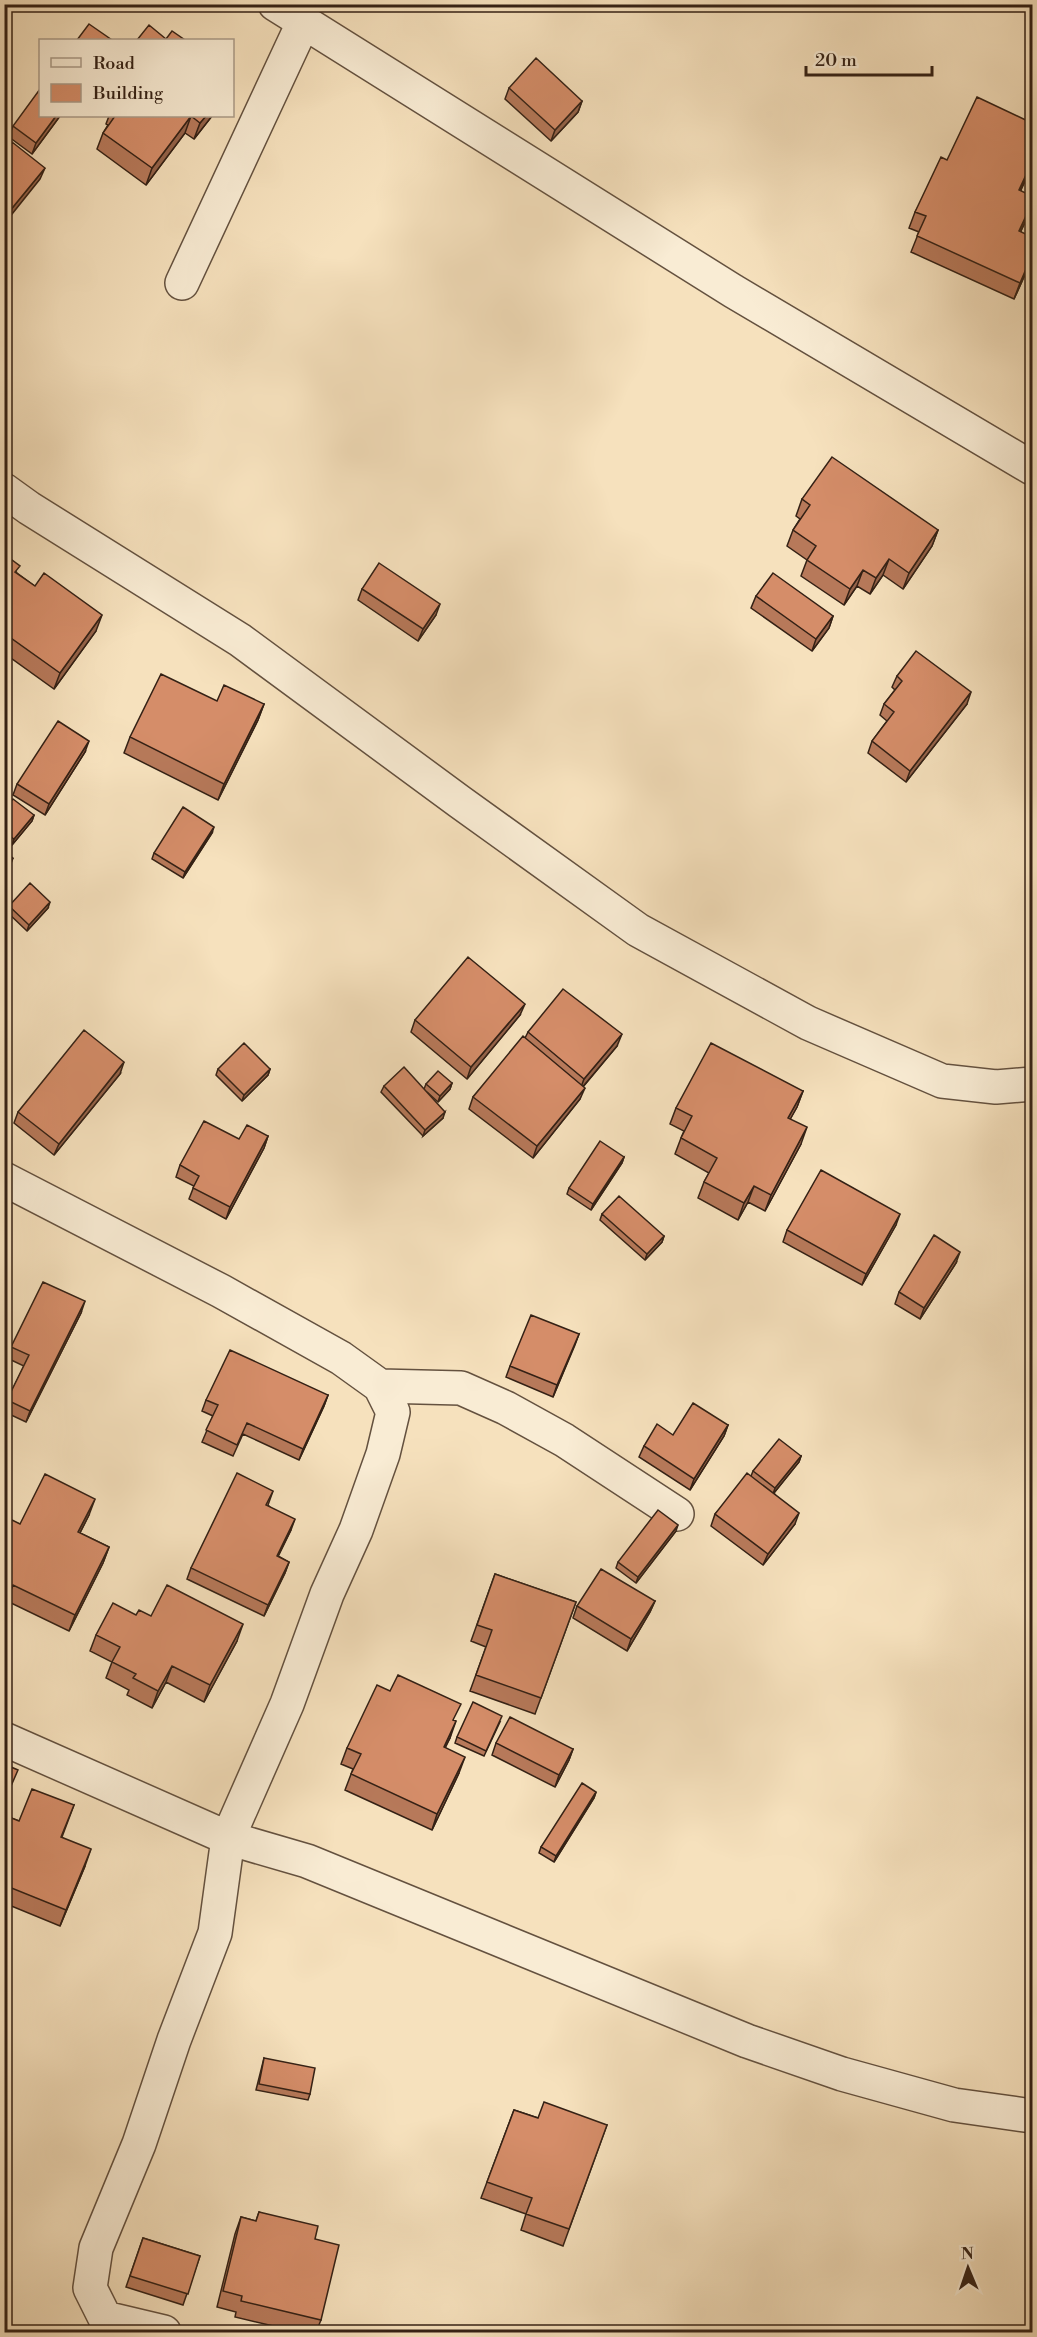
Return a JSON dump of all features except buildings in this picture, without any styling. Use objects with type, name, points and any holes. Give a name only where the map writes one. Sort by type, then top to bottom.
[{"type":"street","points":[[275,4],[733,291],[1032,468]]},
{"type":"street","points":[[182,283],[304,21]]},
{"type":"street","points":[[4,490],[240,640],[459,802],[638,930],[808,1023],[942,1081],[996,1087],[1032,1084]]},
{"type":"street","points":[[4,1179],[221,1291],[341,1358],[380,1386],[393,1412],[383,1454],[356,1530],[327,1594],[287,1704],[228,1838],[215,1933],[174,2040],[139,2144],[96,2248],[90,2288],[105,2318],[164,2332]]},
{"type":"street","points":[[380,1386],[460,1388],[506,1408],[564,1440],[677,1514]]},
{"type":"street","points":[[4,1739],[228,1838],[307,1861],[726,2033],[842,2074],[954,2105],[1032,2116]]}]
